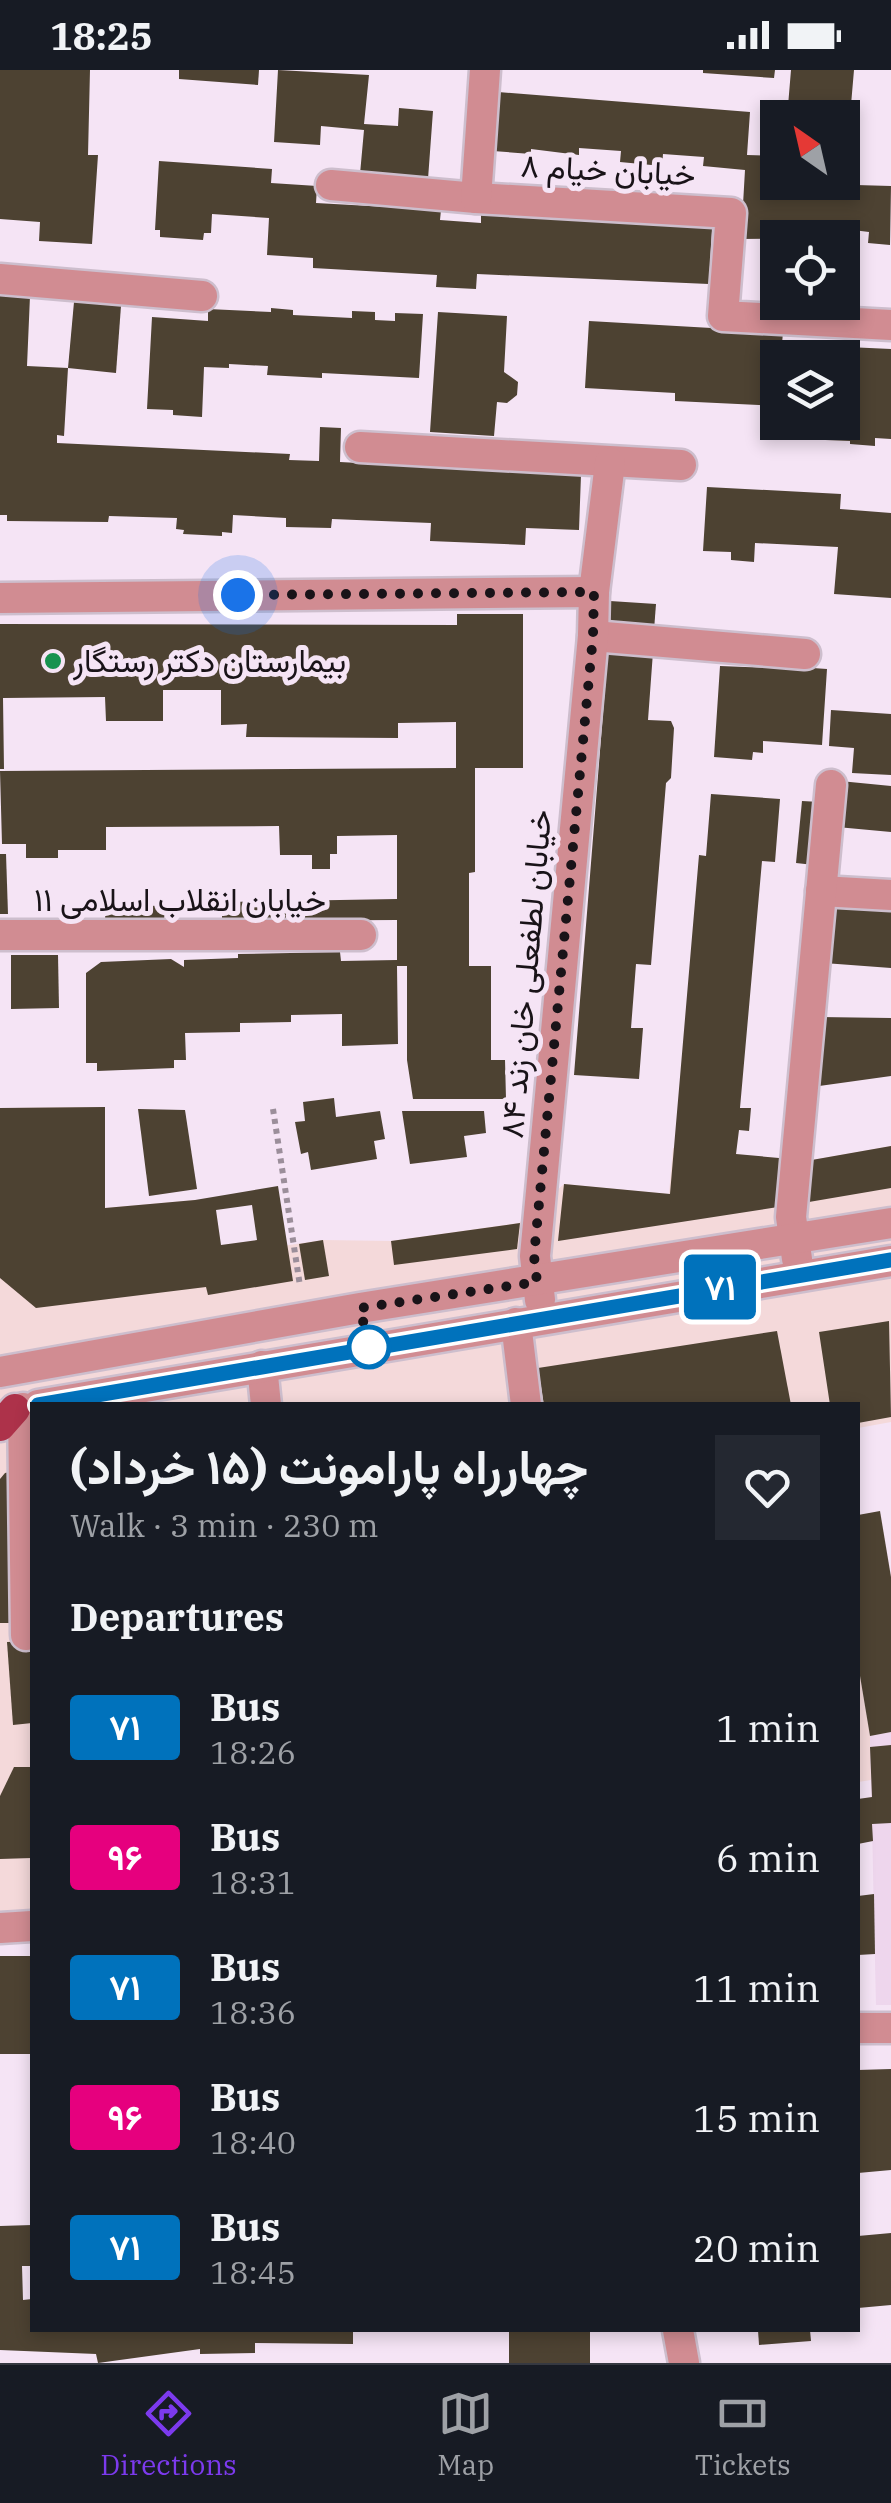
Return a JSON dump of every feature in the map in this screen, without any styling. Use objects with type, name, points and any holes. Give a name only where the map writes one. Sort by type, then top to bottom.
[{"type":"street","points":[[476,198],[485,70]]},
{"type":"street","name":"خیابان خیام ۸","points":[[330,185],[731,213],[723,316],[891,325]]},
{"type":"street","points":[[0,279],[202,296]]},
{"type":"street","points":[[360,447],[681,466]]},
{"type":"street","name":"خیابان لطفعلی خان زند ۸۴","points":[[526,1402],[529,1321],[537,1282],[534,1256],[594,592],[610,462]]},
{"type":"street","points":[[0,598],[594,592]]},
{"type":"street","points":[[593,636],[806,654]]},
{"type":"street","points":[[800,1275],[791,1216],[831,785]]},
{"type":"street","points":[[821,891],[891,895]]},
{"type":"street","name":"خیابان انقلاب اسلامی ۱۱","points":[[0,935],[361,935]]},
{"type":"street","points":[[0,1372],[360,1308],[891,1223]]},
{"type":"street","points":[[67,1402],[891,1260]]},
{"type":"street","points":[[262,1366],[266,1402]]},
{"type":"street","points":[[18,1411],[26,1635]]},
{"type":"street","points":[[0,1928],[30,1926]]},
{"type":"street","points":[[860,2028],[891,2028]]},
{"type":"street","points":[[678,2332],[684,2363]]},
{"type":"path","points":[[273,1110],[301,1292]]},
{"type":"shaded area","points":[[105,1107],[105,1208],[195,1200],[203,1258],[323,1240],[391,1241],[519,1223],[564,1184],[669,1194],[673,1148],[806,1161],[891,1146],[891,1422],[860,1428],[860,1402],[30,1402],[30,1934],[0,1935],[0,1108]]},
{"type":"shaded area","points":[[860,1676],[870,1736],[871,1780],[860,1782]]},
{"type":"shaded area","points":[[891,1732],[891,2005],[876,2005],[870,1736]]},
{"type":"building","points":[[0,70],[90,70],[88,155],[98,155],[92,244],[39,241],[40,222],[0,219]]},
{"type":"building","points":[[179,70],[259,70],[258,85],[179,79]]},
{"type":"building","points":[[278,70],[369,75],[364,124],[398,126],[399,108],[433,111],[428,179],[360,174],[364,130],[321,126],[320,145],[274,142]]},
{"type":"building","points":[[703,70],[775,70],[774,78]]},
{"type":"building","points":[[791,70],[854,70],[851,100],[788,100]]},
{"type":"building","points":[[498,92],[750,112],[747,155],[760,155],[760,200],[860,200],[860,185],[891,186],[890,245],[868,243],[869,232],[860,231],[860,220],[760,220],[760,239],[741,239],[745,170],[703,166],[704,157],[663,154],[662,166],[620,162],[621,151],[579,148],[579,155],[531,149],[531,154],[493,151]]},
{"type":"building","points":[[159,161],[272,169],[271,183],[317,186],[316,203],[441,210],[440,220],[481,223],[481,215],[712,228],[709,284],[477,274],[476,289],[436,287],[437,275],[313,268],[313,258],[267,255],[269,218],[212,214],[211,233],[204,233],[203,240],[160,237],[160,230],[155,230]]},
{"type":"building","points":[[0,294],[30,296],[27,366],[68,368],[64,436],[57,435],[57,443],[290,454],[289,460],[319,461],[320,427],[341,428],[340,462],[581,475],[579,530],[526,528],[525,545],[430,541],[431,523],[332,519],[331,528],[286,527],[286,518],[233,515],[232,533],[222,532],[222,536],[183,534],[184,530],[176,529],[177,518],[109,516],[108,522],[7,521],[7,515],[0,515]]},
{"type":"building","points":[[74,302],[121,306],[116,373],[68,368]]},
{"type":"building","points":[[271,308],[293,310],[293,315],[352,318],[352,311],[375,312],[375,320],[395,321],[395,313],[423,314],[419,378],[322,373],[322,378],[267,375],[268,366],[229,364],[229,368],[204,367],[202,417],[147,409],[152,317],[208,321],[208,309],[271,312]]},
{"type":"building","points":[[438,312],[507,316],[504,372],[518,382],[517,395],[507,403],[497,402],[494,436],[430,432]]},
{"type":"building","points":[[589,321],[783,332],[782,340],[760,340],[760,405],[675,401],[675,393],[585,388]]},
{"type":"building","points":[[860,348],[891,349],[891,439],[875,438],[875,446],[825,440],[860,440]]},
{"type":"building","points":[[707,487],[841,494],[840,509],[891,513],[891,598],[834,594],[838,547],[755,543],[754,562],[731,560],[731,552],[703,551]]},
{"type":"building","points":[[610,601],[656,604],[654,630],[608,627]]},
{"type":"building","points":[[457,614],[523,614],[523,768],[475,768],[475,872],[469,873],[469,966],[491,966],[491,1060],[505,1060],[506,1099],[413,1099],[407,1060],[407,966],[397,966],[398,1044],[342,1046],[342,1014],[291,1015],[291,1022],[240,1023],[240,1032],[185,1033],[186,1060],[174,1060],[174,1068],[97,1071],[97,1063],[86,1063],[86,973],[101,962],[171,959],[184,967],[184,960],[238,958],[238,954],[340,952],[341,961],[397,960],[397,920],[222,921],[222,902],[397,899],[397,835],[337,836],[337,854],[330,854],[330,869],[312,869],[312,855],[280,855],[279,826],[106,827],[106,850],[58,850],[58,858],[26,858],[26,844],[2,844],[0,771],[456,768],[456,722],[398,723],[398,738],[246,737],[247,724],[221,725],[221,690],[163,690],[163,721],[106,721],[105,697],[3,698],[4,769],[0,769],[0,624],[457,625]]},
{"type":"building","points":[[608,651],[653,652],[648,720],[671,721],[674,728],[651,965],[636,964],[631,1028],[643,1028],[639,1079],[574,1075]]},
{"type":"building","points":[[720,666],[827,669],[822,745],[763,741],[763,753],[753,752],[752,760],[714,757]]},
{"type":"building","points":[[831,710],[891,714],[891,775],[852,773],[854,748],[829,746]]},
{"type":"building","points":[[840,781],[891,786],[891,832],[837,827]]},
{"type":"building","points":[[711,794],[780,799],[775,862],[762,861],[740,1108],[751,1108],[749,1131],[739,1130],[736,1154],[779,1158],[778,1207],[558,1241],[564,1184],[670,1194],[699,855],[706,856]]},
{"type":"building","points":[[802,801],[820,802],[814,865],[796,863]]},
{"type":"building","points":[[0,854],[6,854],[8,914],[0,914]]},
{"type":"building","points":[[830,903],[891,908],[891,968],[824,963]]},
{"type":"building","points":[[106,905],[165,906],[164,921],[105,920]]},
{"type":"building","points":[[11,955],[58,955],[59,1008],[11,1009]]},
{"type":"building","points":[[819,1017],[891,1018],[891,1076],[812,1087]]},
{"type":"building","points":[[334,1098],[336,1117],[380,1111],[385,1139],[374,1141],[377,1159],[311,1170],[308,1152],[301,1154],[295,1122],[305,1121],[303,1102]]},
{"type":"building","points":[[105,1107],[105,1208],[195,1200],[278,1186],[293,1281],[208,1295],[206,1287],[36,1308],[0,1278],[0,1108]],"holes":[[[252,1205],[257,1240],[221,1245],[216,1210]]]},
{"type":"building","points":[[138,1109],[185,1110],[197,1189],[149,1196]]},
{"type":"building","points":[[402,1111],[484,1111],[486,1133],[464,1136],[467,1157],[410,1164]]},
{"type":"building","points":[[891,1146],[891,1188],[803,1203],[806,1161]]},
{"type":"building","points":[[520,1223],[517,1249],[394,1265],[391,1241]]},
{"type":"building","points":[[323,1240],[329,1276],[305,1280],[299,1244]]},
{"type":"building","points":[[889,1321],[891,1417],[860,1423],[860,1402],[830,1402],[819,1332]]},
{"type":"building","points":[[777,1331],[790,1402],[544,1402],[538,1368]]},
{"type":"building","points":[[14,1471],[14,1623],[0,1623],[0,1479]]},
{"type":"building","points":[[880,1511],[891,1577],[891,1732],[870,1736],[860,1676],[860,1515]]},
{"type":"building","points":[[30,1641],[30,1723],[13,1725],[7,1642]]},
{"type":"building","points":[[891,1745],[891,1823],[872,1824],[873,1841],[860,1844],[860,1799],[872,1797],[870,1747]]},
{"type":"building","points":[[14,1767],[30,1767],[30,1858],[0,1859],[0,1796]]},
{"type":"building","points":[[874,1894],[875,1954],[860,1955],[860,1896]]},
{"type":"building","points":[[0,1956],[30,1956],[30,2054],[0,2054]]},
{"type":"building","points":[[891,2069],[891,2170],[860,2173],[860,2070]]},
{"type":"building","points":[[30,2225],[30,2266],[22,2266],[23,2300],[30,2299],[30,2332],[353,2332],[353,2344],[255,2343],[255,2353],[200,2354],[200,2349],[98,2363],[96,2354],[0,2350],[0,2226]]},
{"type":"building","points":[[891,2233],[891,2305],[860,2308],[860,2236]]},
{"type":"building","points":[[509,2332],[590,2332],[590,2363],[509,2363]]},
{"type":"building","points":[[758,2332],[810,2332],[811,2341],[759,2345]]},
{"type":"bus line","name":"۷۱","points":[[55,1402],[891,1260]]},
{"type":"place","name":"بیمارستان دکتر رستگار","points":[[53,661]]},
{"type":"route","points":[[238,595],[594,592],[534,1256],[537,1282],[360,1308],[369,1347]]}]
